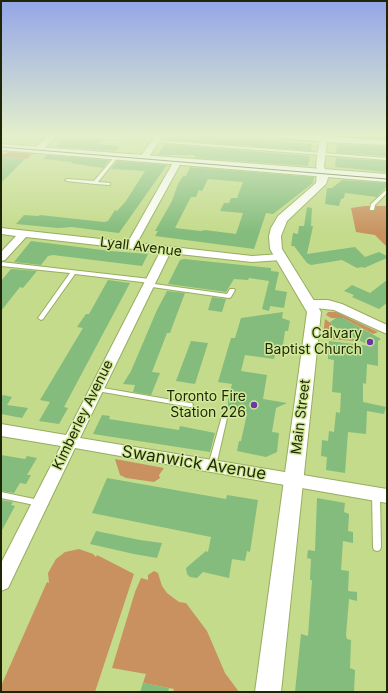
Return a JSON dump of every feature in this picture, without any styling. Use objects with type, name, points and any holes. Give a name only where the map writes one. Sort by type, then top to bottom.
[{"type":"main road","points":[[269,168],[387,178]]},
{"type":"street","points":[[131,245],[174,168]]},
{"type":"street","name":"Main Street","points":[[268,692],[314,312],[276,249],[275,242],[278,223],[321,184],[324,178],[322,172]]},
{"type":"street","name":"Lyall Avenue","points":[[1,231],[252,259],[281,257]]},
{"type":"street","points":[[1,258],[23,234]]},
{"type":"street","name":"Kimberley Avenue","points":[[1,582],[95,389],[166,250]]},
{"type":"street","points":[[310,304],[334,305],[387,330]]},
{"type":"street","name":"Swanwick Avenue","points":[[1,430],[382,495]]},
{"type":"lane","points":[[95,183],[107,168]]},
{"type":"lane","points":[[67,180],[109,184]]},
{"type":"lane","points":[[372,209],[373,205],[387,191]]},
{"type":"lane","points":[[1,264],[74,272],[229,296],[232,290]]},
{"type":"lane","points":[[41,318],[74,272]]},
{"type":"lane","points":[[95,389],[190,404]]},
{"type":"lane","points":[[212,466],[224,418]]},
{"type":"lane","points":[[377,547],[382,495]]},
{"type":"lane","points":[[1,496],[39,503]]},
{"type":"shaded area","points":[[365,206],[387,206],[387,247],[375,235],[356,232],[351,208]]},
{"type":"shaded area","points":[[328,312],[336,312],[378,332],[373,334],[343,318],[331,318],[326,315]]},
{"type":"shaded area","points":[[325,319],[332,324],[330,327],[357,341],[325,339],[323,335]]},
{"type":"shaded area","points":[[115,459],[164,468],[159,475],[160,478],[154,482],[126,478],[120,475]]},
{"type":"shaded area","points":[[79,549],[93,554],[96,557],[97,555],[134,574],[95,692],[1,692],[1,686],[47,582],[49,583],[48,573],[56,559],[65,552]]},
{"type":"shaded area","points":[[154,571],[158,573],[162,586],[167,593],[179,602],[186,603],[207,631],[225,673],[239,692],[173,692],[174,689],[143,683],[146,674],[112,668],[135,592],[141,578],[148,580],[148,575]]},
{"type":"building","points":[[1,168],[16,168],[1,183]]},
{"type":"building","points":[[165,168],[119,233],[72,227],[58,228],[16,224],[24,215],[40,215],[104,222],[108,221],[115,210],[117,211],[126,201],[145,171],[111,169]]},
{"type":"building","points":[[189,168],[207,168],[314,177],[313,183],[273,214],[266,213],[254,249],[155,236],[158,231],[155,231],[172,201],[178,184],[183,176],[186,176]],"holes":[[[208,179],[243,182],[237,198],[231,198],[229,203],[224,203],[220,211],[243,213],[236,234],[175,228],[191,197],[196,197],[199,190],[202,191]]]},
{"type":"building","points":[[349,168],[387,168],[387,172]]},
{"type":"building","points":[[342,180],[387,183],[387,186],[377,197],[345,193],[339,206],[325,204],[327,188],[332,188]]},
{"type":"building","points":[[307,207],[312,208],[311,226],[313,226],[307,254],[355,247],[365,257],[379,252],[387,256],[387,258],[364,268],[357,268],[342,260],[311,265],[307,263],[294,246],[291,246],[293,233],[298,234],[299,226],[304,226]]},
{"type":"building","points":[[31,241],[110,251],[148,254],[142,266],[53,255],[48,256],[41,265],[14,262]]},
{"type":"building","points":[[184,259],[271,268],[271,271],[279,272],[275,290],[287,292],[284,308],[270,306],[269,311],[262,309],[269,281],[249,278],[248,280],[234,279],[226,292],[168,284],[180,260]]},
{"type":"building","points":[[11,269],[37,271],[23,288],[20,287],[1,311],[1,281]]},
{"type":"building","points":[[108,280],[130,283],[64,407],[68,408],[59,424],[39,421],[50,402],[40,400],[83,328],[77,327],[86,314],[89,314]]},
{"type":"building","points":[[387,280],[387,303],[379,309],[352,297],[354,295],[344,291],[352,285],[370,293]]},
{"type":"building","points":[[167,291],[185,293],[170,333],[167,333],[152,372],[160,373],[151,395],[133,392],[135,385],[123,384],[131,371],[157,310]]},
{"type":"building","points":[[212,297],[226,299],[222,312],[208,310]]},
{"type":"building","points":[[283,312],[282,318],[290,321],[288,331],[285,331],[280,356],[275,355],[274,359],[245,355],[241,371],[267,375],[263,399],[287,403],[276,408],[272,432],[279,433],[277,452],[266,457],[237,451],[239,441],[241,441],[247,414],[230,411],[228,408],[228,400],[232,384],[218,382],[231,338],[235,338],[241,318]]},
{"type":"building","points":[[336,318],[343,318],[381,339],[378,341],[378,366],[367,364],[366,384],[363,383],[363,402],[386,407],[384,414],[367,411],[366,434],[348,432],[345,473],[326,470],[327,457],[321,456],[322,440],[328,441],[329,431],[334,432],[336,412],[340,413],[341,393],[332,392],[334,360],[328,359],[329,341],[370,346],[331,325],[332,324],[330,322]]},
{"type":"building","points":[[191,341],[208,343],[195,384],[176,381]]},
{"type":"building","points":[[3,395],[12,397],[7,405],[28,408],[22,418],[1,414],[1,398]]},
{"type":"building","points":[[102,415],[110,416],[109,419],[179,430],[180,426],[215,433],[210,452],[93,434]]},
{"type":"building","points":[[1,455],[25,459],[27,456],[37,458],[27,475],[31,475],[26,484],[20,483],[14,493],[1,491]]},
{"type":"building","points":[[107,478],[226,499],[227,495],[258,500],[250,552],[247,551],[245,561],[232,559],[229,578],[203,572],[197,578],[190,577],[187,574],[186,568],[206,551],[208,552],[211,537],[92,513]]},
{"type":"building","points":[[317,498],[345,503],[344,512],[349,514],[348,531],[353,532],[353,543],[343,541],[341,570],[349,571],[348,591],[357,592],[357,601],[349,599],[346,635],[347,639],[351,640],[350,668],[355,670],[354,692],[295,692],[301,634],[308,636],[312,580],[310,580],[311,559],[307,558],[308,550],[315,551]]},
{"type":"building","points":[[1,500],[13,502],[11,505],[15,506],[1,532]]},
{"type":"building","points":[[96,531],[162,543],[157,558],[134,554],[90,544]]},
{"type":"building","points":[[143,683],[169,688],[168,692],[140,692]]},
{"type":"tram line","points":[[258,168],[387,179]]},
{"type":"place","name":"Calvary Baptist Church","points":[[370,342]]},
{"type":"place","name":"Toronto Fire Station 226","points":[[254,405]]}]
